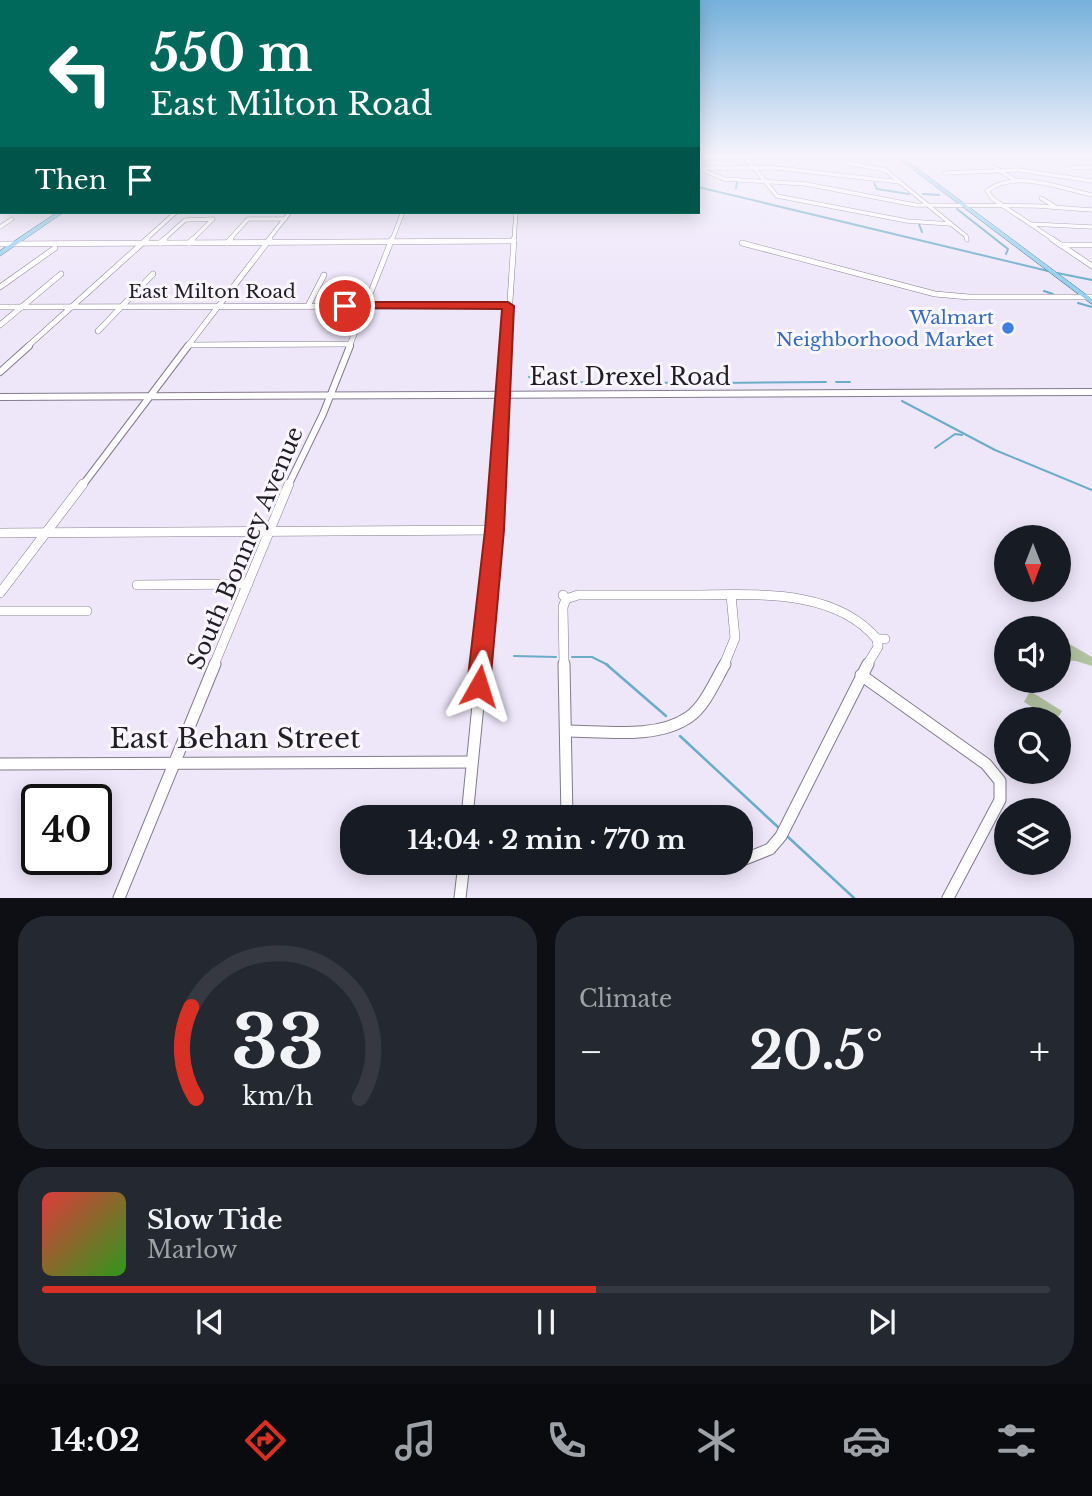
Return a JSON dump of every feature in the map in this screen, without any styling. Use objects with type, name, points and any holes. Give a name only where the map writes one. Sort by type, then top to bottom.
[{"type":"main road","points":[[953,199],[1046,269],[1069,277],[1090,298]]},
{"type":"main road","points":[[961,199],[1090,298]]},
{"type":"main road","points":[[0,254],[58,214]]},
{"type":"street","points":[[812,199],[900,219],[951,224]]},
{"type":"street","points":[[878,199],[930,206],[1054,206],[1092,210]]},
{"type":"street","points":[[921,199],[966,236],[967,240]]},
{"type":"street","points":[[996,199],[1092,266]]},
{"type":"street","points":[[1042,199],[1054,206]]},
{"type":"street","points":[[0,372],[174,214]]},
{"type":"street","points":[[0,593],[289,214]]},
{"type":"street","name":"South Bonney Avenue","points":[[119,898],[402,214]]},
{"type":"street","points":[[468,805],[495,530],[516,214]]},
{"type":"street","points":[[0,227],[12,219]]},
{"type":"street","points":[[160,243],[185,220],[213,219],[189,243]]},
{"type":"street","points":[[227,243],[248,219],[285,219]]},
{"type":"street","points":[[1030,224],[1092,227]]},
{"type":"street","points":[[0,244],[514,241]]},
{"type":"street","points":[[743,243],[920,292],[996,298],[1090,298]]},
{"type":"street","points":[[1060,245],[1092,245]]},
{"type":"street","points":[[0,288],[55,248]]},
{"type":"street","points":[[0,325],[61,274]]},
{"type":"street","points":[[98,331],[153,274]]},
{"type":"street","points":[[308,306],[324,275]]},
{"type":"street","name":"East Milton Road","points":[[0,307],[508,306]]},
{"type":"street","points":[[189,345],[349,344]]},
{"type":"street","name":"East Drexel Road","points":[[0,397],[1092,392]]},
{"type":"street","points":[[0,533],[495,530]]},
{"type":"street","points":[[137,585],[248,584]]},
{"type":"street","points":[[566,731],[658,729],[687,718],[696,710],[730,658],[735,645],[737,631],[731,595]]},
{"type":"street","points":[[567,805],[564,597],[776,596],[819,604],[865,626],[881,639],[781,836],[770,849],[753,856]]},
{"type":"street","points":[[0,611],[86,611]]},
{"type":"street","points":[[861,675],[986,764],[1004,781],[1000,800],[948,898]]},
{"type":"street","name":"East Behan Street","points":[[0,764],[471,762]]},
{"type":"street","points":[[460,898],[463,875]]},
{"type":"green space","points":[[1071,645],[1092,657],[1092,666],[1071,661]]},
{"type":"green space","points":[[1029,693],[1033,693],[1056,707],[1032,707],[1024,702]]},
{"type":"waterway","points":[[748,199],[1048,271]]},
{"type":"waterway","points":[[957,209],[1008,249],[1006,254]]},
{"type":"waterway","points":[[919,224],[922,232]]},
{"type":"waterway","points":[[1057,273],[1092,280]]},
{"type":"waterway","points":[[1044,291],[1053,294]]},
{"type":"waterway","points":[[1078,303],[1092,307]]},
{"type":"waterway","points":[[529,377],[558,382],[697,383]]},
{"type":"waterway","points":[[717,383],[826,382]]},
{"type":"waterway","points":[[836,382],[850,382]]},
{"type":"waterway","points":[[902,401],[995,450],[1092,490]]},
{"type":"waterway","points":[[935,448],[955,434],[962,435]]},
{"type":"waterway","points":[[514,656],[556,657]]},
{"type":"waterway","points":[[572,657],[592,657],[606,664]]},
{"type":"waterway","points":[[606,664],[666,716]]},
{"type":"waterway","points":[[680,736],[779,828]]},
{"type":"waterway","points":[[788,837],[854,898]]},
{"type":"place","name":"Walmart Neighborhood Market","points":[[1008,328]]},
{"type":"route","points":[[345,306],[508,306],[495,530],[479,686]]}]
